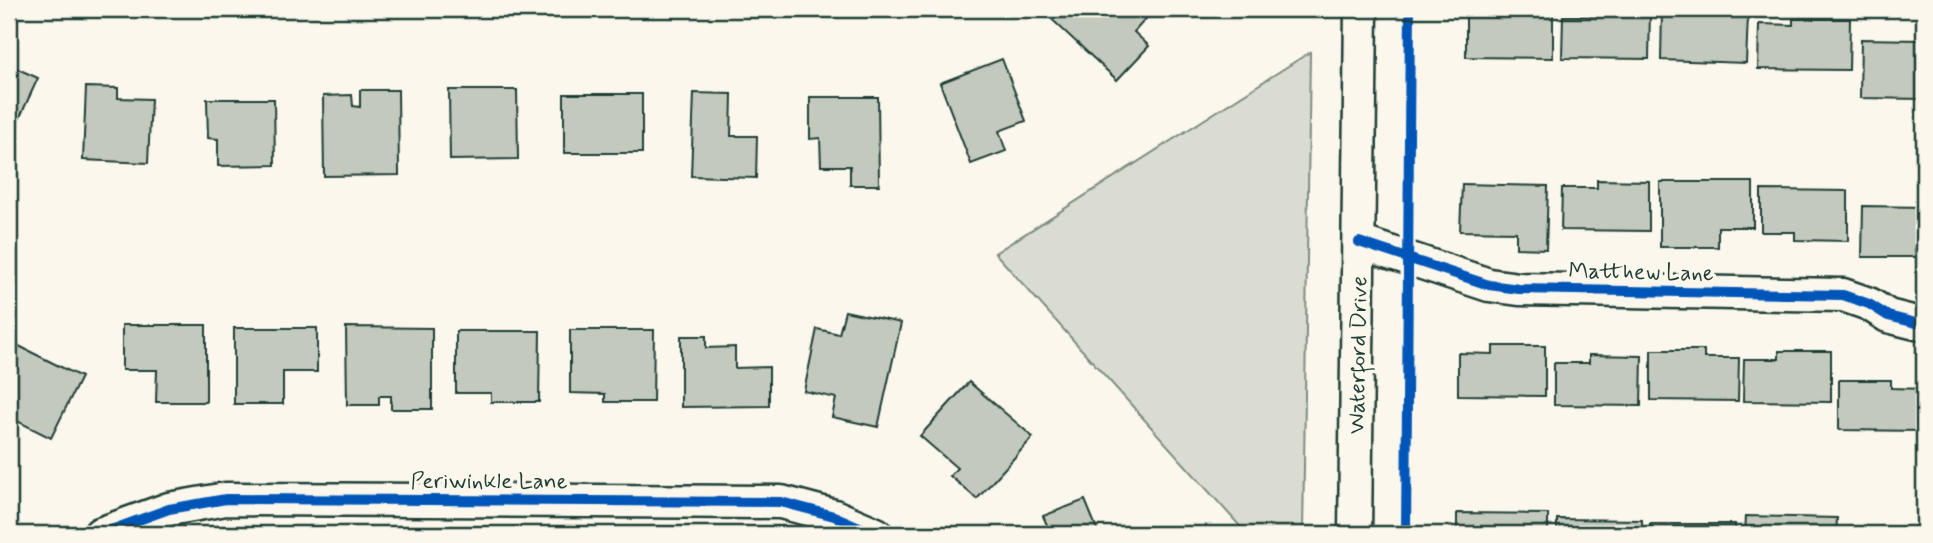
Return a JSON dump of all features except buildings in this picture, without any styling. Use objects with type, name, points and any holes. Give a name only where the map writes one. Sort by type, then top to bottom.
[{"type":"street","name":"Waterford Drive","points":[[1355,534],[1361,9]]},
{"type":"street","name":"Matthew Lane","points":[[1359,242],[1489,285],[1519,289],[1843,295],[1869,304],[1888,316],[1924,323]]},
{"type":"street","name":"Periwinkle Lane","points":[[100,534],[169,509],[226,499],[780,502],[834,516],[876,534]]},
{"type":"shaded area","points":[[1310,52],[1303,534],[1247,534],[995,253]]},
{"type":"cycle path","points":[[1406,534],[1410,9]]},
{"type":"cycle path","points":[[1359,242],[1489,285],[1519,289],[1843,295],[1869,304],[1888,316],[1924,323]]},
{"type":"cycle path","points":[[100,534],[169,509],[226,499],[781,502],[834,516],[876,534]]}]
